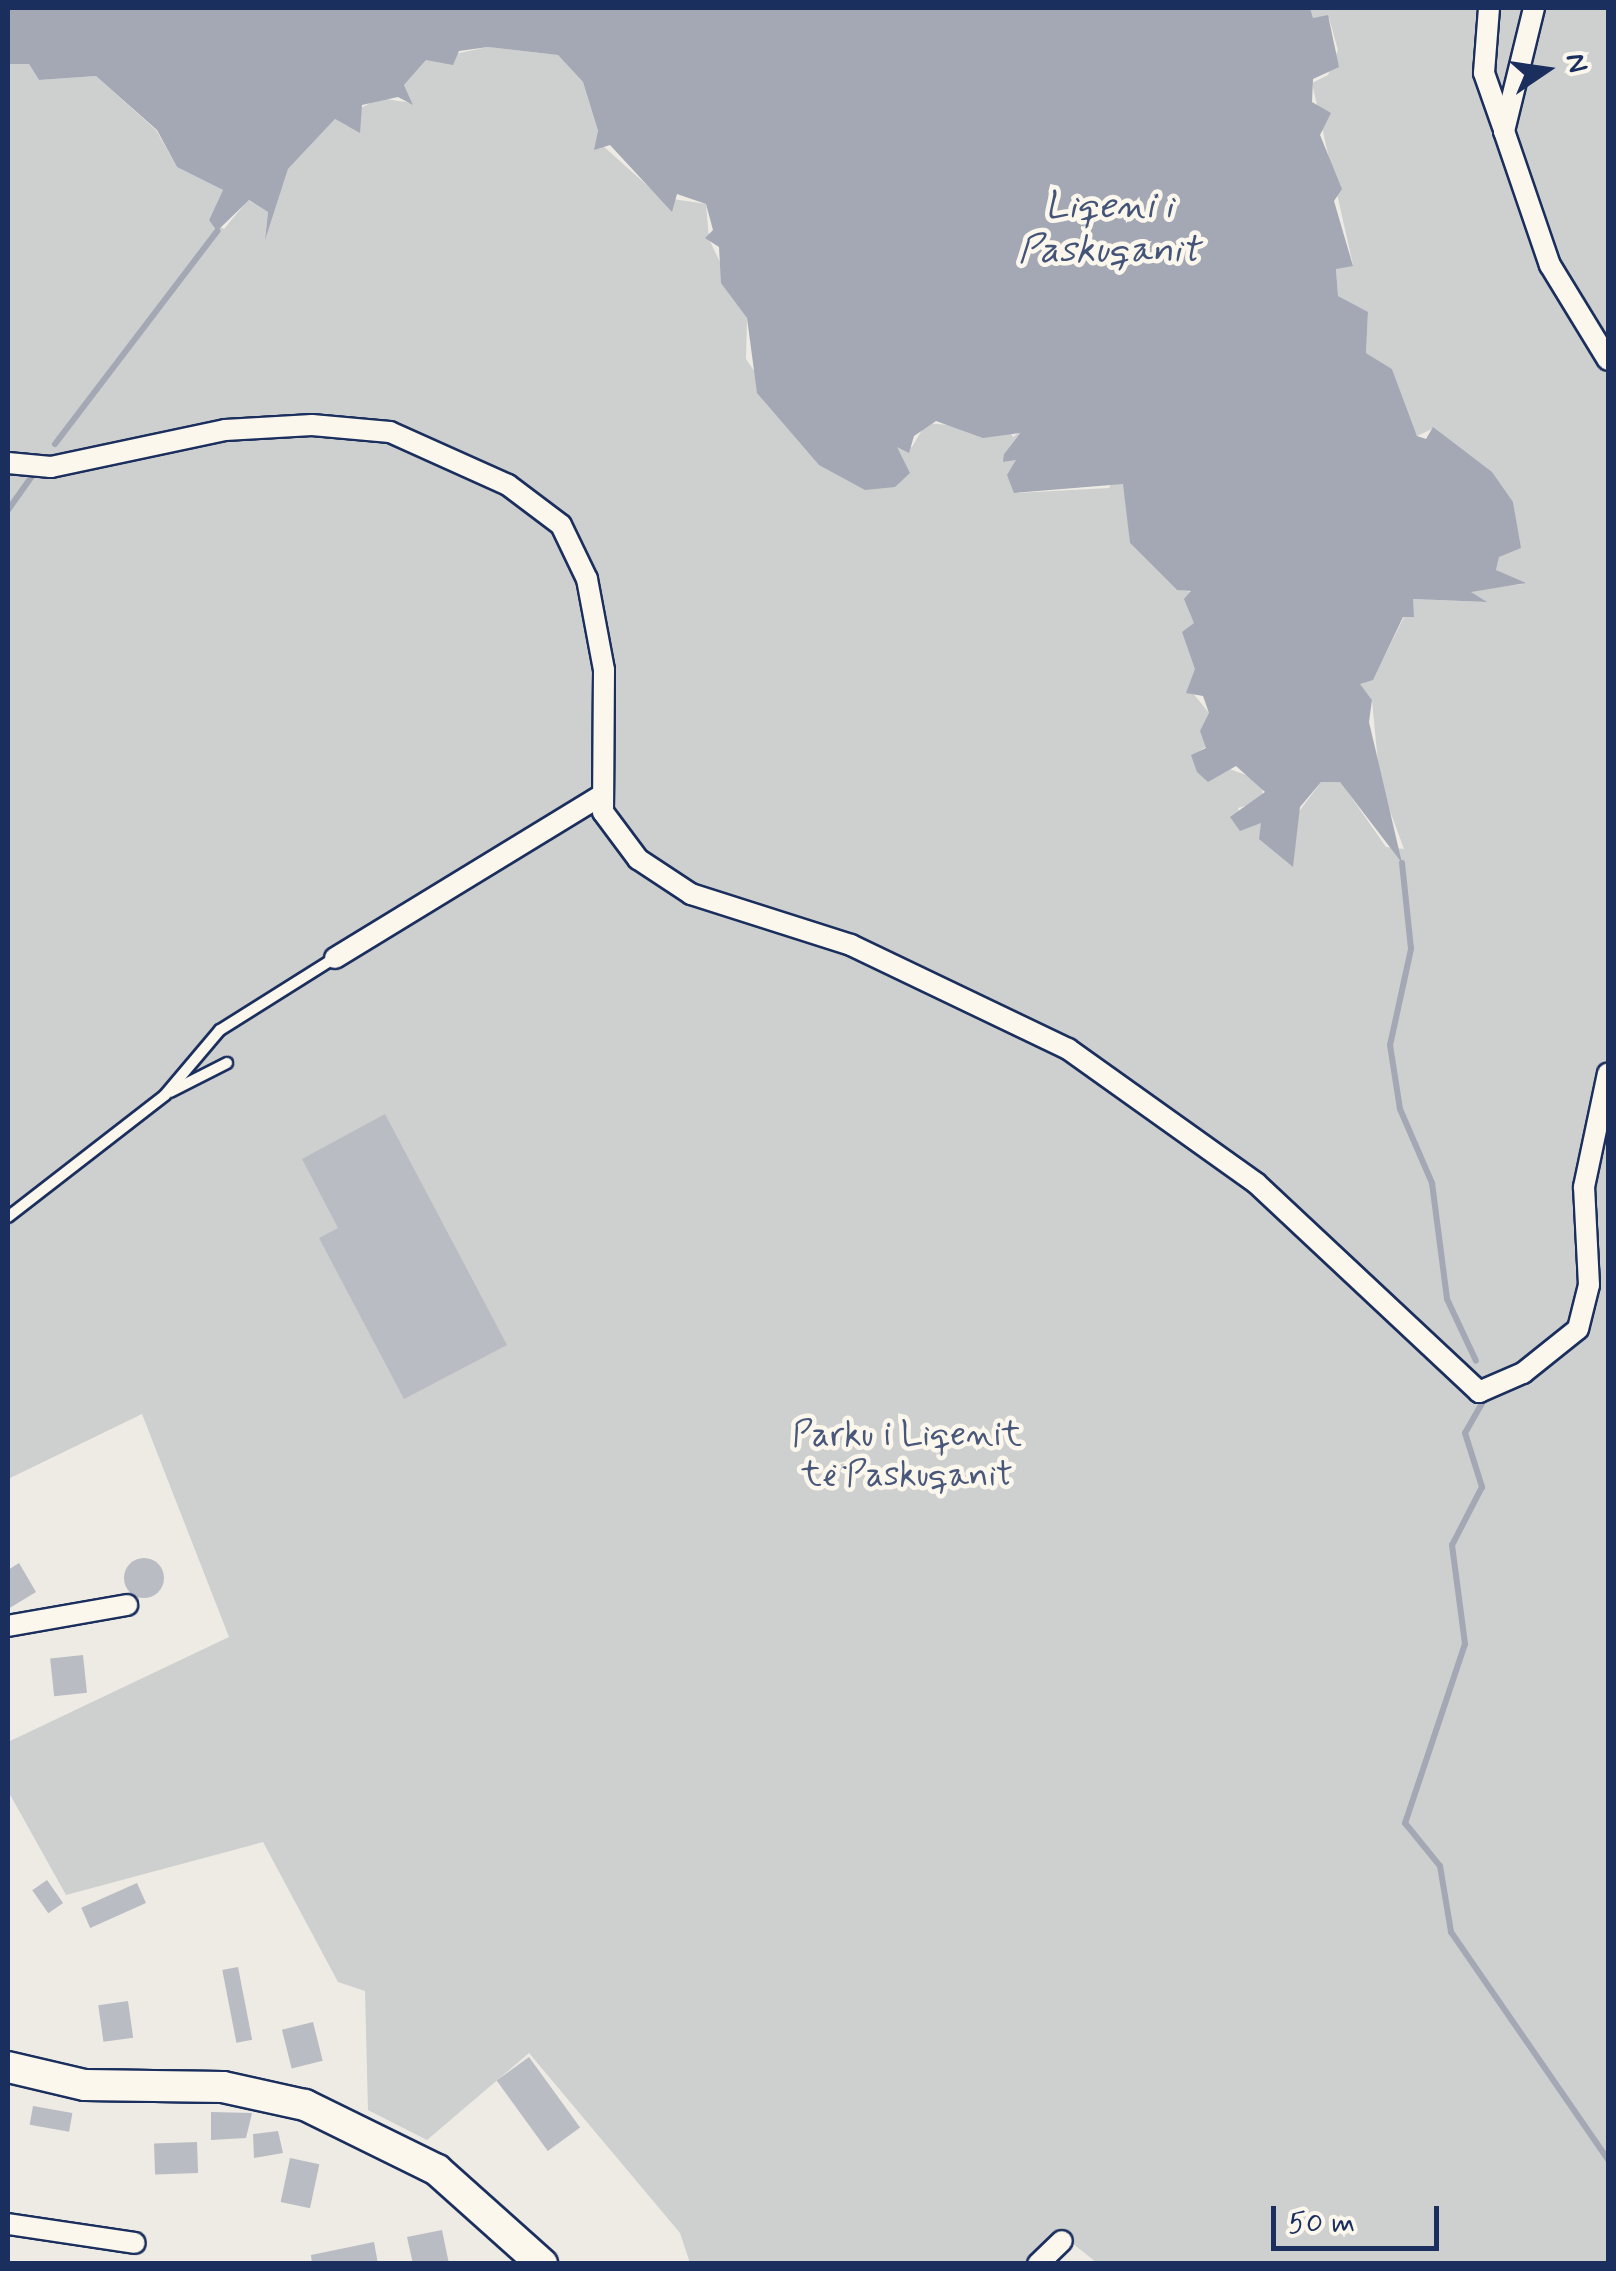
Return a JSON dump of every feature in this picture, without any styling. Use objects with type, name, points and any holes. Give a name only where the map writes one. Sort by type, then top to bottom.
[{"type":"street","points":[[1489,8],[1484,74],[1550,265],[1608,360]]},
{"type":"street","points":[[1504,131],[1534,8]]},
{"type":"street","points":[[8,464],[51,467],[225,430],[312,424],[390,432],[480,468],[541,506],[576,548],[604,670],[600,796],[614,832],[665,880],[851,945],[1003,1013],[1144,1100],[1256,1183],[1478,1392],[1523,1373],[1578,1330],[1589,1285],[1584,1187],[1608,1073]]},
{"type":"street","points":[[335,958],[600,796]]},
{"type":"street","points":[[8,1626],[128,1605]]},
{"type":"street","points":[[8,2067],[85,2085],[223,2087],[305,2105],[437,2170],[481,2200],[542,2264]]},
{"type":"street","points":[[8,2224],[135,2244]]},
{"type":"street","points":[[1038,2264],[1062,2241]]},
{"type":"lane","points":[[165,1095],[220,1030],[335,958]]},
{"type":"lane","points":[[8,1217],[165,1095],[227,1063]]},
{"type":"green space","name":"Parku i Liqenit të Paskuqanit","points":[[1310,8],[1608,8],[1608,2263],[1097,2263],[1061,2234],[1027,2263],[690,2263],[680,2233],[529,2053],[427,2140],[368,2110],[365,1991],[338,1982],[263,1842],[66,1895],[8,1791],[8,1742],[229,1637],[142,1414],[8,1479],[8,64],[29,64],[39,80],[96,76],[156,130],[177,167],[223,190],[209,220],[224,229],[248,200],[268,212],[265,238],[288,169],[335,119],[347,126],[355,111],[380,98],[412,103],[404,85],[426,60],[488,47],[558,55],[583,82],[602,145],[660,197],[706,204],[709,239],[747,319],[746,359],[809,451],[899,465],[897,446],[912,447],[926,423],[972,427],[982,437],[1008,428],[1013,437],[1021,431],[1004,454],[1004,462],[1017,459],[1014,493],[1109,488],[1114,478],[1126,487],[1130,543],[1176,589],[1192,592],[1194,623],[1183,633],[1196,669],[1192,692],[1209,713],[1206,747],[1192,755],[1262,781],[1263,801],[1238,808],[1243,829],[1260,822],[1293,866],[1295,817],[1321,782],[1340,781],[1386,847],[1404,849],[1380,784],[1372,700],[1359,684],[1373,679],[1413,599],[1484,602],[1469,591],[1523,584],[1496,570],[1499,556],[1520,548],[1513,502],[1434,428],[1417,436],[1392,369],[1366,353],[1368,313],[1338,296],[1336,268],[1353,265],[1312,83],[1328,75],[1338,50],[1329,18],[1313,19]]},
{"type":"water","name":"Liqeni i Paskuqanit","points":[[8,8],[1310,8],[1313,18],[1328,15],[1339,67],[1313,79],[1312,102],[1331,113],[1320,135],[1342,189],[1334,201],[1353,266],[1336,269],[1338,296],[1368,312],[1366,353],[1392,369],[1417,436],[1426,439],[1433,427],[1492,472],[1513,502],[1521,548],[1499,557],[1496,570],[1526,583],[1471,592],[1487,602],[1413,599],[1414,617],[1403,617],[1373,680],[1360,684],[1372,700],[1369,722],[1402,863],[1340,782],[1321,782],[1300,807],[1293,867],[1259,839],[1261,823],[1240,831],[1230,817],[1265,792],[1236,766],[1208,782],[1197,772],[1191,755],[1206,748],[1200,731],[1209,713],[1203,696],[1186,693],[1195,669],[1182,632],[1194,623],[1184,599],[1191,591],[1177,590],[1130,543],[1123,484],[1014,493],[1007,475],[1016,460],[1003,462],[1004,454],[1020,433],[983,438],[936,421],[914,436],[909,453],[897,447],[910,473],[895,487],[865,490],[819,465],[757,393],[747,318],[721,283],[719,247],[705,238],[713,230],[706,204],[677,194],[672,212],[610,145],[594,150],[598,131],[583,82],[558,55],[488,47],[459,51],[453,65],[426,60],[404,85],[413,105],[398,97],[362,105],[360,133],[335,119],[288,169],[265,240],[268,212],[249,200],[217,231],[209,220],[223,190],[177,167],[157,130],[96,76],[39,80],[29,64],[8,64]]},
{"type":"building","points":[[385,1114],[507,1345],[404,1399],[319,1238],[338,1228],[302,1159]]},
{"type":"building","points":[[144,1558],[158,1564],[164,1578],[158,1592],[144,1598],[130,1592],[124,1578],[130,1564]]},
{"type":"building","points":[[19,1563],[36,1592],[8,1609],[8,1570]]},
{"type":"building","points":[[83,1655],[87,1693],[54,1696],[50,1658]]},
{"type":"building","points":[[47,1880],[63,1903],[48,1913],[32,1890]]},
{"type":"building","points":[[137,1883],[146,1903],[90,1928],[81,1908]]},
{"type":"building","points":[[238,1967],[252,2040],[236,2043],[222,1970]]},
{"type":"building","points":[[128,2001],[133,2038],[103,2042],[98,2005]]},
{"type":"building","points":[[313,2022],[323,2061],[292,2069],[282,2030]]},
{"type":"building","points":[[529,2057],[580,2127],[548,2151],[497,2081]]},
{"type":"building","points":[[33,2106],[72,2113],[69,2132],[30,2125]]},
{"type":"building","points":[[211,2112],[252,2113],[246,2138],[211,2140]]},
{"type":"building","points":[[278,2131],[283,2153],[254,2158],[253,2134]]},
{"type":"building","points":[[197,2142],[198,2173],[155,2174],[154,2144]]},
{"type":"building","points":[[290,2158],[319,2164],[310,2208],[281,2202]]},
{"type":"building","points":[[442,2230],[449,2264],[413,2264],[407,2237]]},
{"type":"building","points":[[374,2242],[378,2264],[312,2264],[311,2255]]},
{"type":"waterway","points":[[55,444],[217,231]]},
{"type":"waterway","points":[[8,510],[32,476]]},
{"type":"waterway","points":[[1402,863],[1411,949],[1390,1045],[1400,1109],[1432,1183],[1447,1299],[1476,1361]]},
{"type":"waterway","points":[[1485,1398],[1465,1433],[1482,1487],[1452,1545],[1465,1644],[1405,1823],[1440,1866],[1451,1932],[1608,2160]]}]
